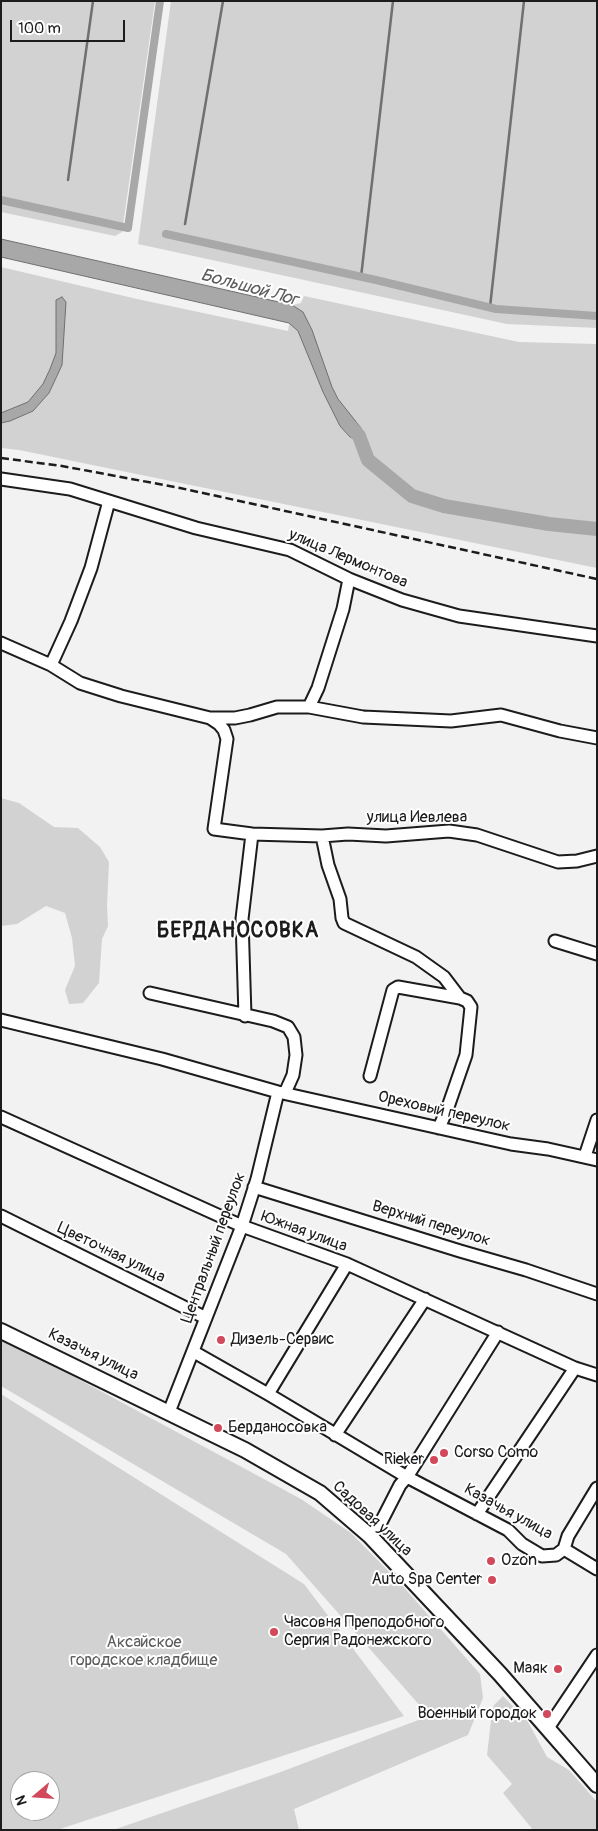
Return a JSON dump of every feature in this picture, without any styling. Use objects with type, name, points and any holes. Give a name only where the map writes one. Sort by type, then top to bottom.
[{"type":"main road","name":"Казачья улица","points":[[1,1331],[169,1412]]},
{"type":"main road","name":"Садовая улица","points":[[169,1412],[245,1450],[320,1493],[370,1536],[483,1656],[597,1785]]},
{"type":"street","name":"улица Лермонтова","points":[[1,479],[70,489],[196,528],[290,550],[349,579],[402,600],[459,616],[597,636]]},
{"type":"street","points":[[51,665],[71,621],[90,568],[109,501]]},
{"type":"street","points":[[309,707],[321,679],[343,609],[349,579]]},
{"type":"street","points":[[1,643],[51,665],[80,683],[121,696],[210,718],[235,718],[277,707],[309,707],[363,717],[442,721],[501,715],[560,732],[597,738]]},
{"type":"street","name":"улица Иевлева","points":[[210,718],[224,730],[227,740],[214,829],[252,834],[322,836],[348,834],[386,836],[449,831],[477,835],[558,862],[597,856]]},
{"type":"street","points":[[245,1016],[242,920],[252,834]]},
{"type":"street","points":[[322,836],[328,865],[340,899],[344,923],[416,957],[444,977],[460,998],[471,1007],[466,1055],[439,1128]]},
{"type":"street","points":[[555,941],[597,954]]},
{"type":"street","points":[[370,1076],[393,990],[398,987],[460,998]]},
{"type":"street","points":[[150,993],[273,1021],[288,1027],[294,1037],[296,1056],[293,1075],[282,1092]]},
{"type":"street","name":"Ореховый переулок","points":[[1,1020],[162,1059],[282,1092],[511,1144],[585,1156],[597,1160]]},
{"type":"street","name":"Центральный переулок","points":[[169,1412],[242,1226],[282,1092]]},
{"type":"street","name":"Южная улица","points":[[1,1117],[242,1226],[347,1264],[575,1368],[597,1376]]},
{"type":"street","points":[[585,1156],[597,1120]]},
{"type":"street","name":"Верхний переулок","points":[[254,1187],[460,1252],[526,1270],[597,1294]]},
{"type":"street","name":"Цветочная улица","points":[[1,1216],[206,1318]]},
{"type":"street","points":[[268,1394],[347,1264]]},
{"type":"street","points":[[335,1434],[425,1299]]},
{"type":"street","points":[[370,1536],[379,1526],[400,1485],[498,1332]]},
{"type":"street","name":"Казачья улица","points":[[194,1352],[406,1477],[508,1530],[522,1544],[542,1556],[556,1555],[564,1549],[597,1569]]},
{"type":"street","points":[[477,1514],[575,1368]]},
{"type":"street","points":[[564,1549],[568,1536],[597,1488]]},
{"type":"street","points":[[548,1728],[597,1655]]},
{"type":"green space","points":[[1,1],[155,1],[122,232],[115,236],[1,212]]},
{"type":"green space","points":[[171,1],[597,1],[597,328],[507,324],[138,244]]},
{"type":"green space","points":[[1,267],[137,299],[288,331],[292,305],[301,303],[304,296],[519,342],[597,344],[597,568],[19,450],[1,448]]},
{"type":"green space","points":[[1,798],[19,803],[54,827],[78,828],[100,847],[109,862],[108,926],[102,939],[99,983],[83,1003],[69,1004],[65,990],[75,966],[72,938],[65,913],[46,906],[17,924],[1,926]]},
{"type":"green space","points":[[1,1339],[301,1499],[351,1533],[401,1584],[480,1674],[483,1698],[468,1735],[294,1809],[299,1830],[113,1830],[278,1773],[429,1716],[286,1554],[1,1386]]},
{"type":"green space","name":"Аксайское городское кладбище","points":[[1,1394],[304,1584],[404,1716],[57,1830],[1,1830]]},
{"type":"green space","points":[[503,1696],[528,1722],[547,1757],[569,1770],[597,1802],[597,1830],[533,1830],[503,1793],[512,1784],[487,1755],[492,1712],[494,1705]]},
{"type":"shaded area","points":[[1,239],[292,305],[303,312],[312,330],[338,399],[361,428],[363,437],[361,442],[350,437],[340,426],[323,392],[298,331],[289,323],[1,257]]},
{"type":"shaded area","points":[[62,297],[66,302],[62,365],[49,393],[33,411],[1,423],[1,413],[28,402],[43,384],[56,353],[56,300]]},
{"type":"waterway","points":[[68,180],[93,1]]},
{"type":"waterway","points":[[1,200],[128,228],[160,1]]},
{"type":"waterway","points":[[185,224],[223,1]]},
{"type":"waterway","points":[[361,277],[393,1]]},
{"type":"waterway","points":[[490,307],[524,1]]},
{"type":"waterway","points":[[166,234],[376,280],[496,309],[597,316]]},
{"type":"waterway","name":"Большой Лог","points":[[351,427],[359,436],[368,460],[412,496],[444,506],[549,524],[597,529]]},
{"type":"railway","points":[[1,458],[62,466],[180,488],[597,579]]},
{"type":"place","name":"Дизель-Сервис","points":[[221,1340]]},
{"type":"place","name":"Берданосовка","points":[[218,1428]]},
{"type":"place","name":"Corso Como","points":[[444,1453]]},
{"type":"place","name":"Rieker","points":[[434,1460]]},
{"type":"place","name":"Ozon","points":[[491,1561]]},
{"type":"place","name":"Auto Spa Center","points":[[492,1580]]},
{"type":"place","name":"Часовня Преподобного Сергия Радонежского","points":[[274,1632]]},
{"type":"place","name":"Маяк","points":[[558,1669]]},
{"type":"place","name":"Военный городок","points":[[547,1714]]},
{"type":"district","name":"БЕРДАНОСОВКА","points":[[238,932]]}]
